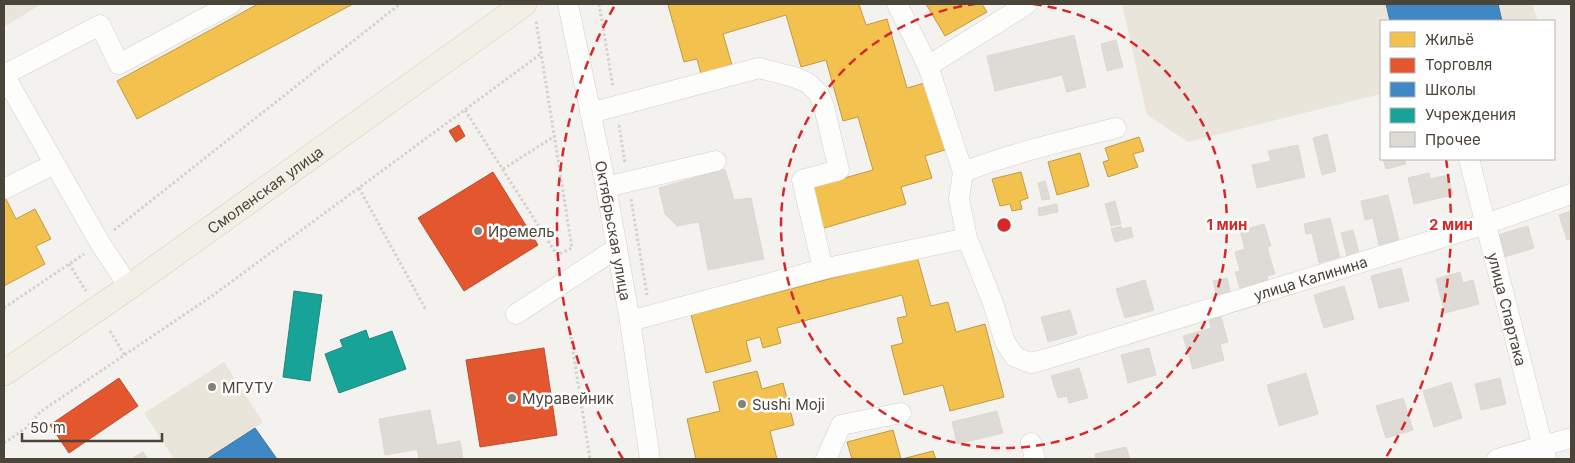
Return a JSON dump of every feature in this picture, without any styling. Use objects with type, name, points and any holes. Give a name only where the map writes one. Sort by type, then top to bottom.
[{"type":"main road","name":"Смоленская улица","points":[[4,373],[530,10]]},
{"type":"street","points":[[129,287],[54,164],[4,75],[100,25],[119,64],[231,4]]},
{"type":"street","name":"Октябрьская улица","points":[[568,4],[617,248],[630,321],[650,459]]},
{"type":"street","points":[[897,4],[928,66],[963,172],[985,163],[1050,144],[1116,128]]},
{"type":"street","points":[[928,66],[1018,6]]},
{"type":"street","points":[[590,113],[759,68],[808,84],[819,94],[824,107],[839,170],[802,180],[823,269]]},
{"type":"street","name":"улица Спартака","points":[[1469,160],[1544,453]]},
{"type":"street","points":[[606,187],[716,161]]},
{"type":"street","points":[[4,189],[54,164]]},
{"type":"street","name":"улица Калинина","points":[[963,172],[959,199],[967,238],[993,303],[1005,342],[1015,357],[1031,363],[1486,224],[1571,194]]},
{"type":"street","points":[[630,321],[823,269],[967,238]]},
{"type":"street","points":[[516,314],[617,248]]},
{"type":"street","points":[[826,459],[841,425],[901,413]]},
{"type":"street","points":[[1497,459],[1544,453],[1571,438]]},
{"type":"path","points":[[112,233],[400,4]]},
{"type":"path","points":[[599,4],[647,295]]},
{"type":"path","points":[[465,110],[557,255],[572,248],[542,53],[530,10]]},
{"type":"path","points":[[4,443],[26,428],[40,412],[212,296],[542,53]]},
{"type":"path","points":[[503,169],[555,136]]},
{"type":"path","points":[[359,188],[426,310]]},
{"type":"path","points":[[4,308],[87,252]]},
{"type":"path","points":[[69,264],[86,291]]},
{"type":"path","points":[[110,331],[125,356]]},
{"type":"path","points":[[570,332],[590,459]]},
{"type":"shaded area","points":[[4,4],[42,4],[4,27]]},
{"type":"shaded area","points":[[1122,4],[1532,4],[1538,20],[1380,20],[1380,94],[1188,142],[1147,115]]},
{"type":"shaded area","name":"МГУТУ","points":[[224,362],[263,422],[207,459],[174,459],[144,413]]},
{"type":"building: Жильё","points":[[258,4],[353,4],[137,119],[117,81]]},
{"type":"building: Жильё","points":[[859,4],[866,25],[887,19],[907,88],[928,82],[948,149],[925,156],[932,178],[901,187],[906,204],[821,229],[809,188],[873,170],[858,117],[843,121],[826,60],[801,67],[786,15],[723,34],[732,65],[701,74],[697,59],[684,62],[668,5]]},
{"type":"building: Жильё","points":[[926,4],[982,4],[987,12],[945,36]]},
{"type":"building: Жильё","points":[[1139,137],[1144,151],[1133,154],[1138,167],[1108,177],[1103,162],[1109,160],[1105,148]]},
{"type":"building: Жильё","points":[[1080,153],[1089,186],[1057,195],[1048,162]]},
{"type":"building: Жильё","points":[[1021,172],[1028,198],[1020,201],[1022,209],[1012,211],[1010,204],[1000,206],[992,179]]},
{"type":"building: Жильё","points":[[4,195],[16,219],[35,209],[51,239],[36,246],[45,264],[4,286]]},
{"type":"building: Жильё","points":[[917,256],[931,306],[948,302],[956,332],[985,324],[1004,397],[950,411],[943,385],[904,395],[891,346],[903,343],[897,318],[907,316],[902,295],[777,328],[781,343],[763,348],[760,337],[746,341],[751,361],[706,373],[691,315]]},
{"type":"building: Жильё","points":[[757,371],[762,389],[783,383],[794,425],[770,431],[777,459],[696,459],[687,419],[720,411],[713,382]]},
{"type":"building: Жильё","points":[[893,430],[901,459],[852,459],[847,442]]},
{"type":"building: Жильё","points":[[933,451],[936,459],[902,459]]},
{"type":"building: Торговля","points":[[459,125],[465,136],[456,142],[449,131]]},
{"type":"building: Торговля","name":"Иремель","points":[[493,172],[538,245],[464,291],[418,218]]},
{"type":"building: Торговля","name":"Муравейник","points":[[544,348],[557,435],[480,447],[466,360]]},
{"type":"building: Торговля","points":[[119,378],[138,406],[69,453],[50,425]]},
{"type":"building: Школы","points":[[1386,4],[1498,4],[1502,20],[1456,20],[1390,20]]},
{"type":"building: Школы","points":[[255,428],[277,459],[207,459]]},
{"type":"building: Учреждения","points":[[294,291],[322,295],[310,381],[283,377]]},
{"type":"building: Учреждения","points":[[366,330],[369,339],[392,331],[406,369],[339,393],[325,354],[343,347],[340,340]]},
{"type":"building: Прочее","points":[[1074,35],[1086,87],[1067,92],[1062,75],[995,91],[987,56]]},
{"type":"building: Прочее","points":[[1116,40],[1123,67],[1107,71],[1101,44]]},
{"type":"building: Прочее","points":[[1327,134],[1336,171],[1322,175],[1313,138]]},
{"type":"building: Прочее","points":[[1298,145],[1305,177],[1257,188],[1252,165],[1271,161],[1268,151]]},
{"type":"building: Прочее","points":[[1383,160],[1404,160],[1406,164],[1386,169]]},
{"type":"building: Прочее","points":[[725,169],[734,200],[751,198],[764,259],[708,270],[699,222],[677,226],[665,214],[659,188]]},
{"type":"building: Прочее","points":[[1429,173],[1430,179],[1448,175],[1453,195],[1414,204],[1408,178]]},
{"type":"building: Прочее","points":[[1045,181],[1050,199],[1042,200],[1038,183]]},
{"type":"building: Прочее","points":[[1388,195],[1399,240],[1379,245],[1373,218],[1365,220],[1361,201]]},
{"type":"building: Прочее","points":[[1115,201],[1121,224],[1111,226],[1105,204]]},
{"type":"building: Прочее","points":[[1057,204],[1058,212],[1039,216],[1038,208]]},
{"type":"building: Прочее","points":[[1571,211],[1571,238],[1567,240],[1559,215]]},
{"type":"building: Прочее","points":[[1330,218],[1340,257],[1319,263],[1312,233],[1306,234],[1304,224]]},
{"type":"building: Прочее","points":[[1264,224],[1271,246],[1267,247],[1275,274],[1267,276],[1268,280],[1240,288],[1235,272],[1240,271],[1235,252],[1245,249],[1240,231]]},
{"type":"building: Прочее","points":[[1121,226],[1122,229],[1131,227],[1133,237],[1115,242],[1111,229]]},
{"type":"building: Прочее","points":[[1528,226],[1534,248],[1501,258],[1494,236]]},
{"type":"building: Прочее","points":[[1353,230],[1360,256],[1348,260],[1341,233]]},
{"type":"building: Прочее","points":[[1401,268],[1409,301],[1379,308],[1371,276]]},
{"type":"building: Прочее","points":[[1460,272],[1463,283],[1473,280],[1479,304],[1445,313],[1436,279]]},
{"type":"building: Прочее","points":[[1227,278],[1231,295],[1217,298],[1213,281]]},
{"type":"building: Прочее","points":[[1145,280],[1154,310],[1125,318],[1116,289]]},
{"type":"building: Прочее","points":[[1344,286],[1354,319],[1324,328],[1314,295]]},
{"type":"building: Прочее","points":[[1070,310],[1077,334],[1048,342],[1041,317]]},
{"type":"building: Прочее","points":[[1221,317],[1228,342],[1220,344],[1224,360],[1193,369],[1183,336],[1211,328],[1209,320]]},
{"type":"building: Прочее","points":[[1149,348],[1156,375],[1128,383],[1121,355]]},
{"type":"building: Прочее","points":[[1079,368],[1088,398],[1069,403],[1067,396],[1058,398],[1051,376]]},
{"type":"building: Прочее","points":[[1306,373],[1318,414],[1279,426],[1267,385]]},
{"type":"building: Прочее","points":[[1500,378],[1506,404],[1481,410],[1475,384]]},
{"type":"building: Прочее","points":[[1451,382],[1462,418],[1434,427],[1423,391]]},
{"type":"building: Прочее","points":[[1403,398],[1413,430],[1386,438],[1376,406]]},
{"type":"building: Прочее","points":[[430,410],[437,446],[385,455],[379,419]]},
{"type":"building: Прочее","points":[[997,411],[1003,433],[957,444],[952,422]]},
{"type":"building: Прочее","points":[[460,441],[463,459],[419,459],[417,449]]},
{"type":"building: Прочее","points":[[1126,447],[1130,459],[1096,459],[1095,454]]},
{"type":"building: Прочее","points":[[143,452],[148,459],[131,459]]},
{"type":"place","name":"Иремель","points":[[478,231]]},
{"type":"place","name":"МГУТУ","points":[[212,387]]},
{"type":"place","name":"Муравейник","points":[[512,398]]},
{"type":"place","name":"Sushi Moji","points":[[742,404]]}]
